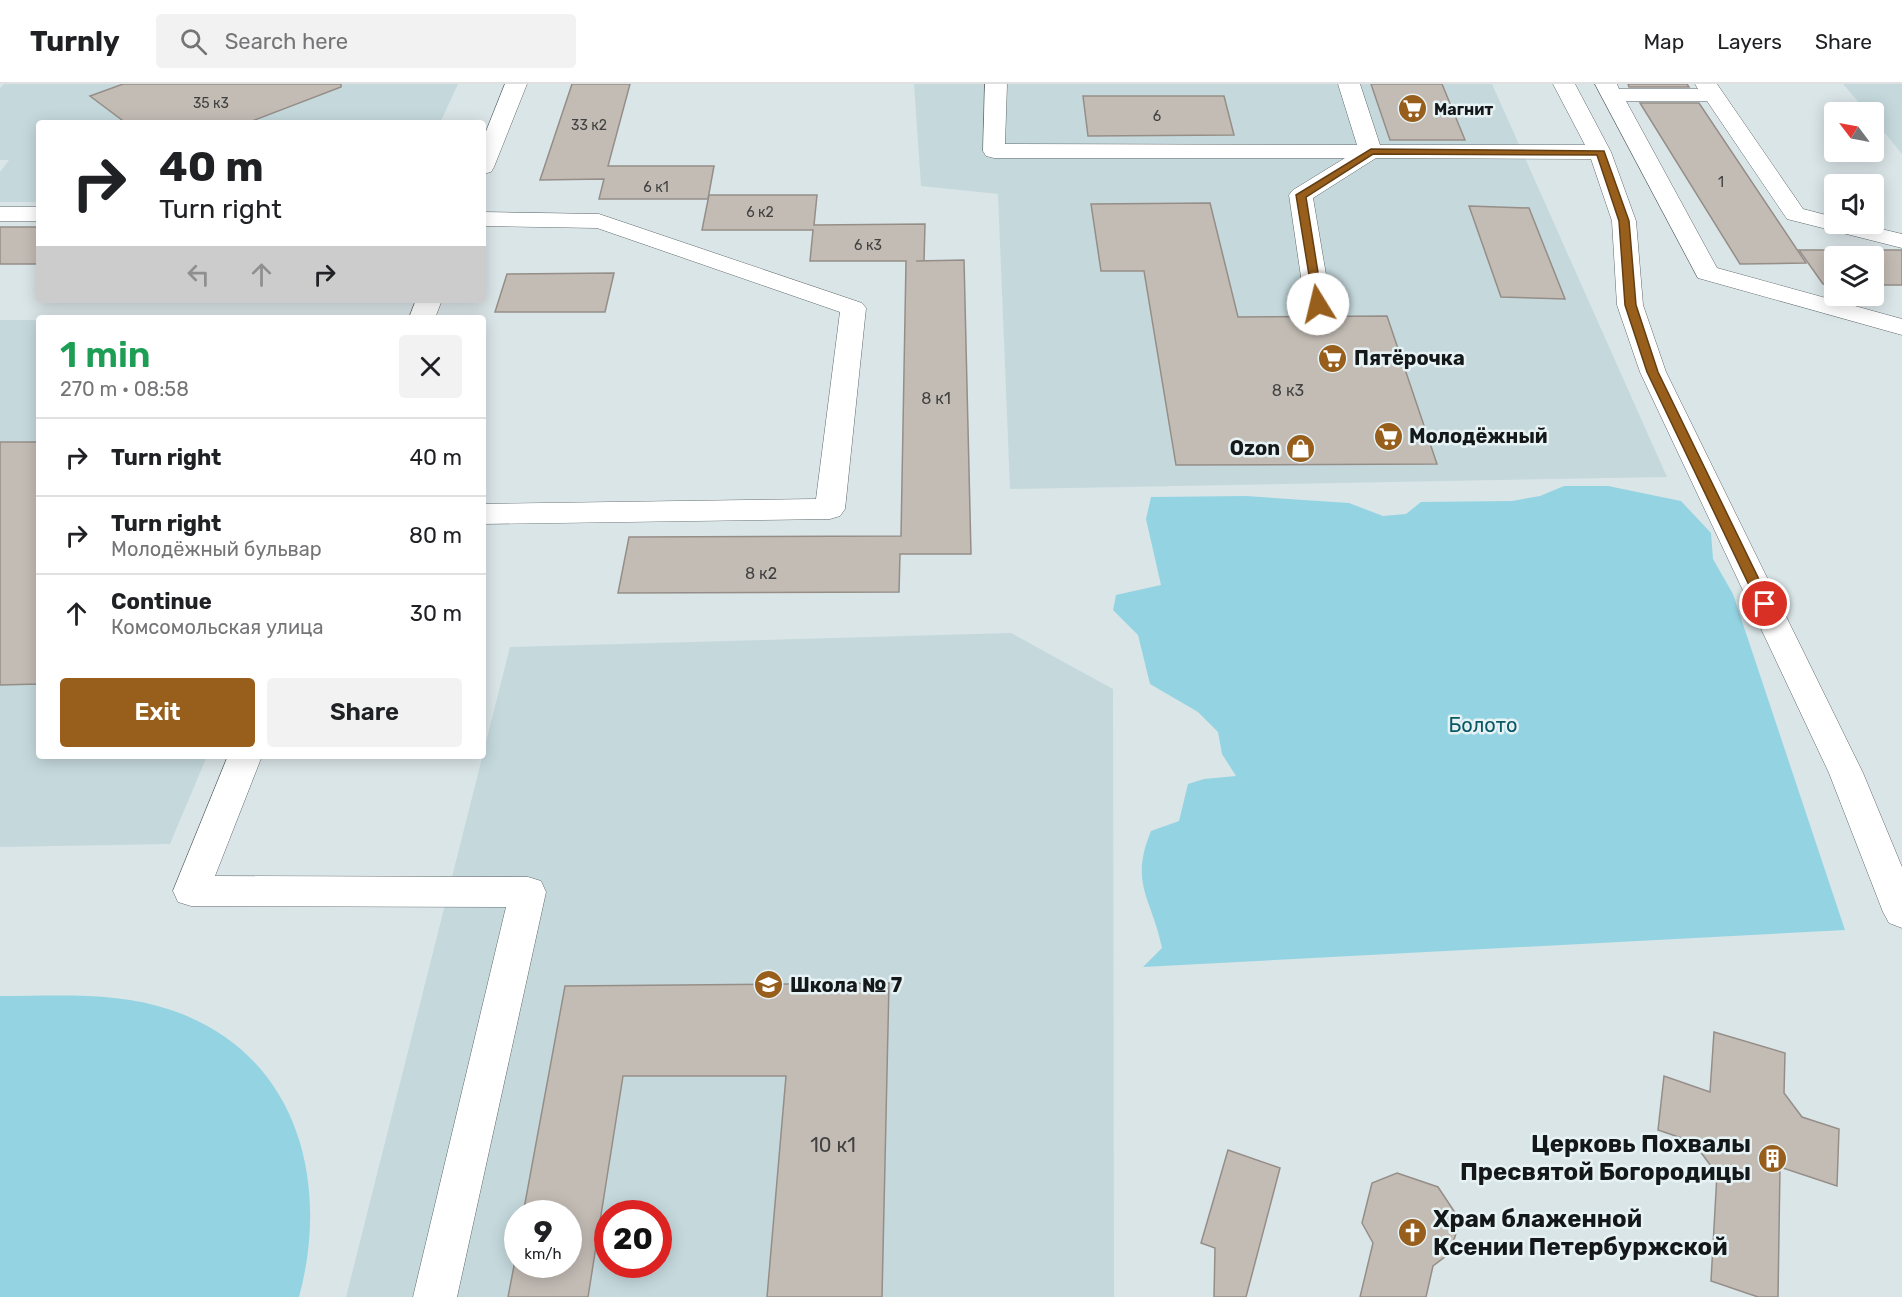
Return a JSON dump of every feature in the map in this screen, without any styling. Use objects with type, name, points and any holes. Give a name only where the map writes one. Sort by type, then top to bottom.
[{"type":"street","points":[[486,159],[516,84]]},
{"type":"street","points":[[996,84],[994,151],[1600,153]]},
{"type":"street","points":[[1349,84],[1371,152]]},
{"type":"street","points":[[1564,84],[1600,153],[1624,221],[1630,305],[1653,372],[1846,773],[1902,912]]},
{"type":"street","points":[[1902,241],[1795,214],[1710,89],[1609,89],[1707,273],[1902,327]]},
{"type":"street","points":[[1318,304],[1301,195],[1371,152]]},
{"type":"street","points":[[0,214],[36,214]]},
{"type":"street","points":[[486,219],[599,221],[853,308],[830,509],[486,514]]},
{"type":"street","points":[[244,759],[190,891],[528,892],[435,1297]]},
{"type":"shaded area","points":[[4,84],[458,84],[441,120],[36,120],[36,202],[0,202],[0,172],[9,160],[0,160],[0,88]]},
{"type":"shaded area","points":[[914,84],[1492,84],[1667,477],[1010,489],[998,194],[921,186]]},
{"type":"shaded area","points":[[1843,84],[1902,84],[1902,154],[1884,132],[1884,102],[1858,102]]},
{"type":"shaded area","points":[[0,320],[36,320],[36,759],[206,759],[170,844],[0,847]]},
{"type":"shaded area","name":"Школа № 7","points":[[1011,633],[1113,689],[1114,1297],[346,1297],[482,759],[486,759],[486,742],[510,647]]},
{"type":"green space","name":"Болото","points":[[1564,486],[1608,486],[1681,501],[1711,533],[1713,559],[1733,594],[1845,930],[1143,967],[1162,948],[1142,878],[1145,849],[1151,831],[1179,821],[1188,784],[1204,779],[1236,776],[1222,754],[1218,732],[1198,712],[1150,684],[1138,635],[1113,610],[1116,595],[1161,585],[1146,519],[1151,497],[1246,496],[1349,503],[1383,516],[1406,514],[1421,502],[1512,501],[1540,496]]},
{"type":"green space","points":[[0,996],[108,997],[150,1004],[171,1010],[214,1030],[248,1056],[275,1088],[294,1125],[306,1165],[310,1208],[308,1253],[299,1297],[0,1297]]},
{"type":"building","points":[[123,84],[341,84],[341,87],[255,120],[122,120],[90,96]]},
{"type":"building","points":[[572,84],[630,84],[608,166],[714,166],[708,199],[599,199],[604,179],[540,180]]},
{"type":"building","points":[[1371,84],[1442,84],[1465,140],[1390,140]]},
{"type":"building","points":[[1628,84],[1687,84],[1689,87],[1629,87]]},
{"type":"building","points":[[1083,96],[1224,96],[1234,135],[1088,136]]},
{"type":"building","points":[[1640,103],[1699,103],[1806,263],[1740,264]]},
{"type":"building","points":[[709,195],[817,195],[814,225],[925,224],[924,261],[964,260],[971,554],[900,554],[899,592],[618,593],[629,537],[901,536],[906,261],[810,261],[813,230],[702,230]]},
{"type":"building","points":[[1210,203],[1238,317],[1387,316],[1437,464],[1176,465],[1144,271],[1101,271],[1091,204]]},
{"type":"building","points":[[1469,206],[1529,208],[1565,299],[1501,297]]},
{"type":"building","points":[[0,227],[36,227],[36,264],[0,264]]},
{"type":"building","points":[[1799,250],[1824,250],[1823,284]]},
{"type":"building","points":[[1884,250],[1902,250],[1902,285],[1884,285]]},
{"type":"building","points":[[614,273],[605,312],[495,312],[507,274]]},
{"type":"building","points":[[0,442],[36,442],[36,684],[0,685]]},
{"type":"building","points":[[889,983],[882,1297],[767,1297],[786,1076],[623,1076],[603,1200],[594,1200],[594,1259],[588,1297],[508,1297],[512,1278],[582,1278],[582,1200],[526,1200],[565,986]]},
{"type":"building","name":"Церковь Похвалы Пресвятой Богородицы","points":[[1714,1032],[1785,1053],[1784,1093],[1802,1117],[1839,1129],[1837,1186],[1780,1167],[1778,1297],[1758,1297],[1711,1281],[1717,1174],[1693,1142],[1658,1130],[1664,1076],[1710,1092]]},
{"type":"building","points":[[1228,1150],[1280,1168],[1246,1297],[1214,1297],[1215,1248],[1201,1243]]},
{"type":"building","name":"Храм блаженной Ксении Петербуржской","points":[[1397,1173],[1438,1187],[1460,1220],[1450,1253],[1433,1266],[1426,1297],[1360,1297],[1373,1243],[1362,1223],[1372,1183]]},
{"type":"place","name":"Магнит","points":[[1413,109]]},
{"type":"place","name":"Пятёрочка","points":[[1333,358]]},
{"type":"place","name":"Молодёжный","points":[[1388,436]]},
{"type":"place","name":"Ozon","points":[[1301,448]]},
{"type":"place","name":"Школа № 7","points":[[769,985]]},
{"type":"place","name":"Церковь Похвалы Пресвятой Богородицы","points":[[1772,1158]]},
{"type":"place","name":"Храм блаженной Ксении Петербуржской","points":[[1412,1233]]},
{"type":"route","points":[[1318,304],[1301,195],[1371,152],[1600,153],[1624,221],[1630,305],[1653,372],[1765,604]]}]
